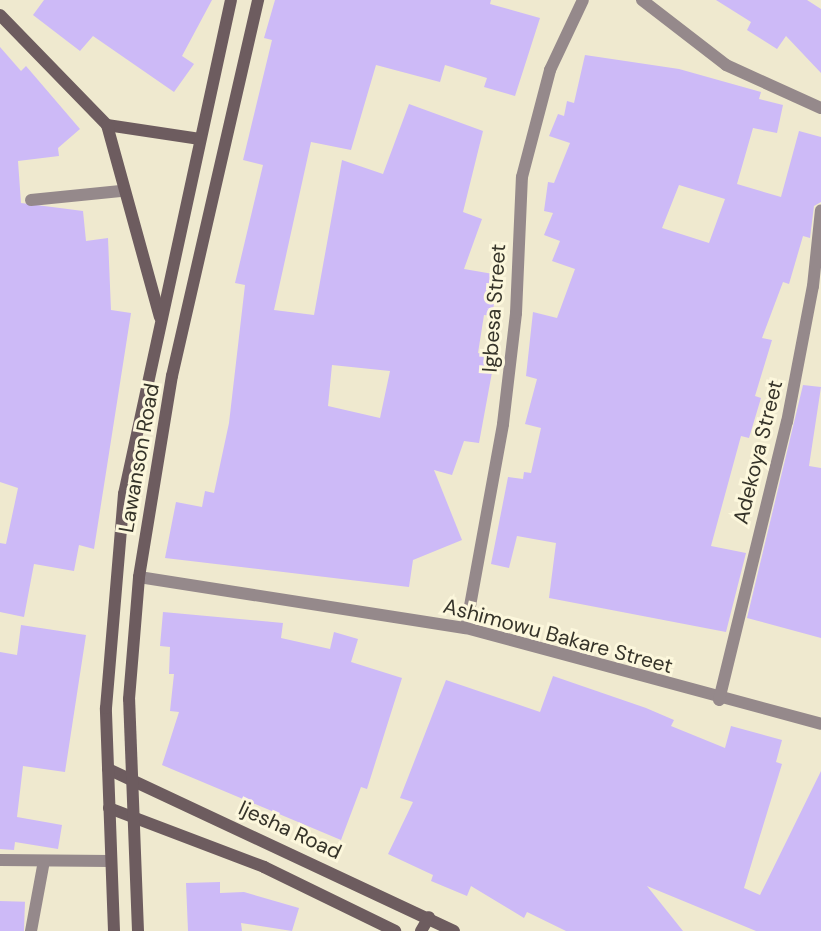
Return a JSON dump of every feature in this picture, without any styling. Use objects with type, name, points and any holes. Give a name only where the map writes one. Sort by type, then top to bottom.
[{"type":"main road","name":"Lawanson Road","points":[[114,931],[106,708],[124,494],[160,318],[231,0]]},
{"type":"main road","name":"Lawanson Road","points":[[138,931],[135,777],[129,699],[139,577],[172,376],[258,0]]},
{"type":"main road","points":[[0,15],[107,125],[121,191],[160,318]]},
{"type":"main road","points":[[107,125],[200,139]]},
{"type":"main road","name":"Ijesha Road","points":[[108,769],[135,777],[454,931]]},
{"type":"main road","points":[[109,808],[264,867],[395,931]]},
{"type":"main road","points":[[422,931],[429,917]]},
{"type":"street","name":"Igbesa Street","points":[[466,628],[503,424],[516,313],[522,177],[550,70],[584,0]]},
{"type":"street","points":[[642,0],[726,65],[821,108]]},
{"type":"street","points":[[31,200],[121,191]]},
{"type":"street","name":"Adekoya Street","points":[[719,700],[790,412],[821,210]]},
{"type":"street","name":"Ashimowu Bakare Street","points":[[139,577],[466,628],[719,700],[821,724]]},
{"type":"street","points":[[0,860],[110,861]]},
{"type":"street","points":[[31,931],[44,861]]},
{"type":"building","points":[[44,0],[212,0],[182,56],[194,64],[174,92],[93,36],[80,51],[33,15]]},
{"type":"building","points":[[275,0],[491,0],[490,4],[540,18],[515,96],[484,87],[487,78],[445,65],[440,82],[376,65],[351,150],[311,142],[274,310],[314,315],[342,160],[383,174],[409,104],[483,131],[463,212],[482,219],[464,269],[499,275],[492,316],[484,315],[478,353],[495,356],[479,443],[464,441],[452,475],[434,470],[462,540],[413,560],[409,587],[165,558],[176,502],[202,507],[205,491],[214,493],[229,423],[245,285],[235,283],[263,165],[243,160],[272,40],[264,38]],"holes":[[[332,365],[390,371],[380,418],[328,406]]]},
{"type":"building","points":[[716,0],[807,0],[821,9],[821,73],[786,36],[777,49],[747,30],[751,22]]},
{"type":"building","points":[[0,47],[21,71],[26,66],[80,129],[58,148],[59,156],[18,161],[21,203],[83,211],[86,241],[108,238],[111,310],[131,313],[94,549],[79,545],[74,571],[34,564],[24,617],[0,612],[0,543],[6,544],[18,488],[0,482]]},
{"type":"building","points":[[585,55],[679,69],[761,92],[759,99],[783,105],[777,133],[753,128],[737,184],[781,197],[799,131],[821,137],[821,202],[814,206],[810,238],[803,236],[789,284],[783,282],[762,338],[772,340],[755,396],[761,398],[749,438],[741,436],[711,546],[746,553],[726,632],[549,598],[556,543],[517,536],[509,568],[491,564],[508,477],[523,479],[524,472],[531,473],[541,428],[525,424],[537,379],[526,376],[533,312],[557,318],[575,269],[552,261],[560,241],[544,235],[553,213],[544,211],[548,182],[554,183],[570,143],[549,136],[558,114],[564,116],[567,101],[574,103]],"holes":[[[679,185],[725,199],[709,243],[662,228]]]},
{"type":"building","points":[[803,385],[821,387],[809,466],[821,468],[821,638],[747,618]]},
{"type":"building","points":[[163,612],[283,623],[281,638],[330,649],[334,632],[358,639],[351,662],[402,678],[367,789],[361,787],[341,840],[162,765],[179,712],[170,711],[174,674],[169,674],[170,647],[160,646]]},
{"type":"building","points":[[21,625],[86,635],[65,772],[23,766],[17,817],[62,825],[58,849],[15,842],[14,850],[0,849],[0,652],[17,655]]},
{"type":"building","points":[[553,676],[646,708],[674,720],[671,726],[725,748],[731,726],[782,740],[776,762],[782,764],[744,888],[760,895],[821,771],[821,931],[756,931],[647,886],[683,931],[566,931],[527,912],[524,918],[471,886],[467,896],[431,881],[433,875],[388,854],[413,802],[400,798],[446,680],[540,712]]},
{"type":"building","points":[[220,882],[220,893],[244,892],[299,908],[292,931],[241,923],[242,931],[188,931],[186,883]]},
{"type":"building","points":[[0,901],[25,902],[24,931],[0,931]]}]
